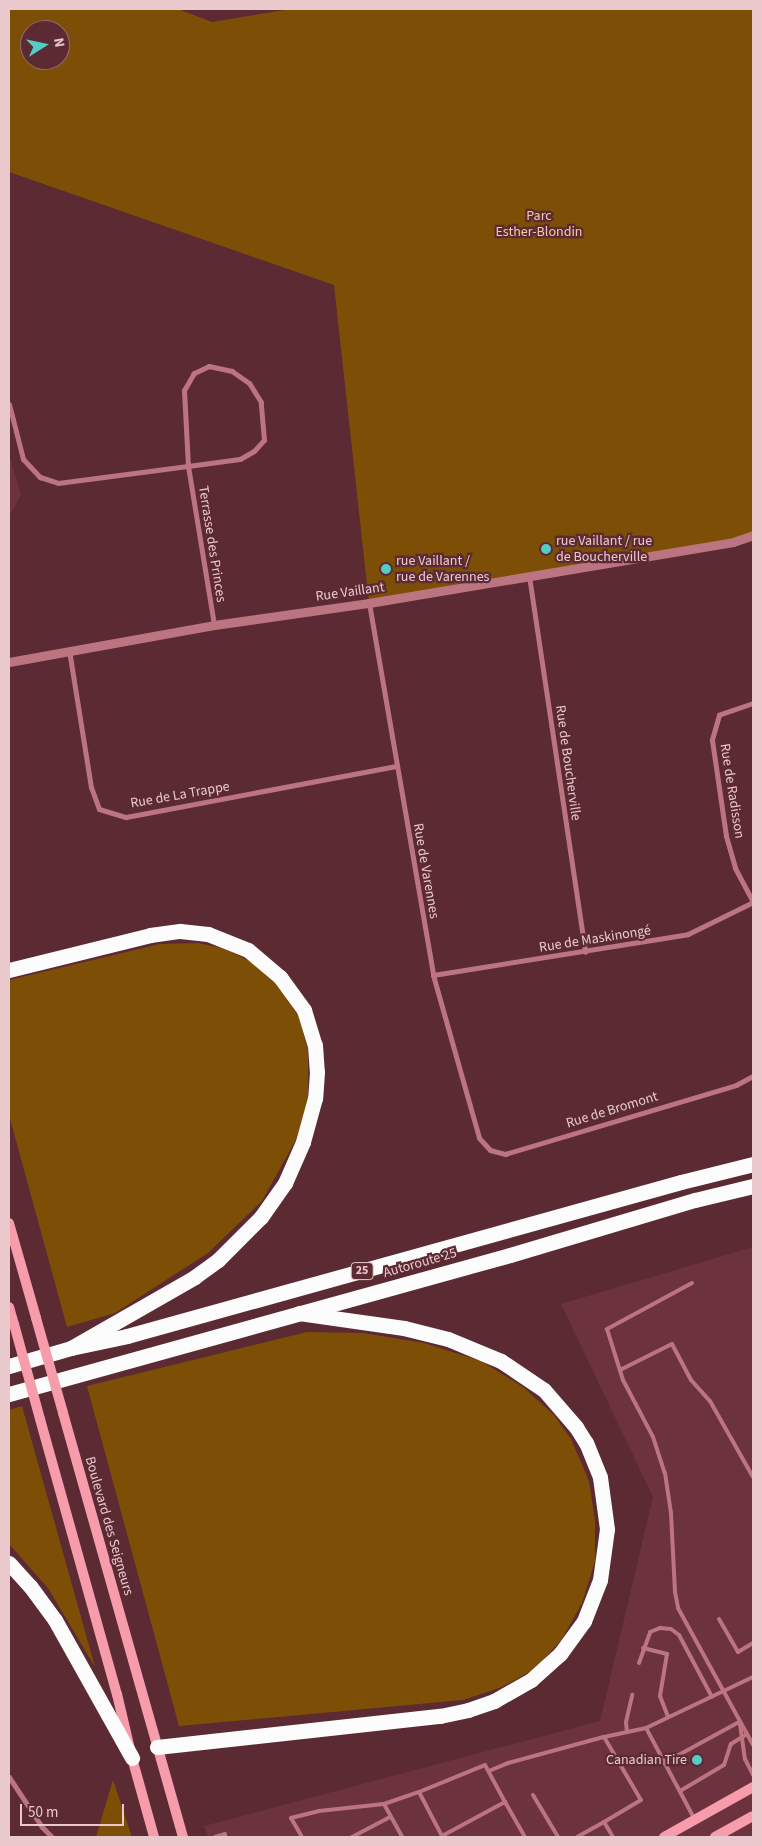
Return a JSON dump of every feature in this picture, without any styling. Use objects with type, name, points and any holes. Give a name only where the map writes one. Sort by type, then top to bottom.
[{"type":"highway","points":[[9,970],[150,935],[180,932],[208,934],[248,950],[280,976],[304,1010],[315,1045],[317,1072],[314,1098],[303,1142],[285,1183],[261,1217],[218,1260],[194,1277],[70,1348]]},
{"type":"highway","points":[[681,1182],[753,1157]]},
{"type":"highway","name":"Autoroute 25","points":[[9,1366],[70,1348],[127,1336],[681,1182],[753,1164]]},
{"type":"highway","name":"Autoroute 25","points":[[9,1394],[702,1198],[753,1186]]},
{"type":"highway","points":[[157,1748],[440,1716],[468,1710],[494,1701],[531,1680],[560,1654],[584,1620],[600,1580],[607,1530],[606,1508],[600,1477],[586,1443],[576,1427],[544,1390],[500,1361],[448,1339],[404,1328],[298,1313]]},
{"type":"highway","points":[[9,1563],[30,1586],[55,1620],[132,1758]]},
{"type":"main road","name":"Boulevard des Seigneurs","points":[[9,1223],[183,1837]]},
{"type":"main road","points":[[9,1307],[117,1694],[132,1758],[154,1837]]},
{"type":"main road","points":[[664,1837],[753,1786]]},
{"type":"main road","points":[[715,1837],[753,1816]]},
{"type":"street","name":"Terrasse des Princes","points":[[188,466],[240,459],[254,452],[264,440],[261,402],[249,383],[232,371],[209,366],[194,372],[184,390],[188,466],[214,625]]},
{"type":"street","points":[[9,404],[23,459],[40,478],[58,483],[188,466]]},
{"type":"street","name":"Rue Vaillant","points":[[9,662],[214,625],[370,603],[733,542],[753,535]]},
{"type":"street","name":"Rue de Boucherville","points":[[530,576],[585,952]]},
{"type":"street","name":"Rue de Varennes","points":[[370,603],[396,766],[433,975],[479,1138]]},
{"type":"street","name":"Rue de La Trappe","points":[[69,650],[91,787],[99,809],[126,816],[396,766]]},
{"type":"street","name":"Rue de Radisson","points":[[753,703],[719,715],[712,740],[726,836],[735,868],[753,902]]},
{"type":"street","name":"Rue de Maskinongé","points":[[433,975],[688,934],[753,902]]},
{"type":"street","name":"Rue de Bromont","points":[[479,1138],[490,1150],[505,1154],[736,1085],[753,1076]]},
{"type":"street","points":[[9,1777],[42,1827],[52,1837]]},
{"type":"lane","points":[[692,1282],[607,1329],[620,1370],[653,1437],[665,1473],[671,1513],[675,1592],[678,1608],[753,1745]]},
{"type":"lane","points":[[620,1370],[672,1344],[687,1373],[710,1401],[753,1477]]},
{"type":"lane","points":[[719,1619],[738,1652],[753,1643]]},
{"type":"lane","points":[[639,1663],[650,1632],[666,1628],[676,1631],[712,1697]]},
{"type":"lane","points":[[643,1648],[667,1654],[660,1696],[668,1717]]},
{"type":"lane","points":[[489,1772],[508,1763],[604,1737],[646,1728],[753,1677]]},
{"type":"lane","points":[[627,1732],[626,1722],[632,1695]]},
{"type":"lane","points":[[740,1722],[745,1759],[753,1775]]},
{"type":"lane","points":[[664,1763],[740,1722]]},
{"type":"lane","points":[[646,1728],[695,1820]]},
{"type":"lane","points":[[680,1792],[724,1765],[731,1744],[747,1734]]},
{"type":"lane","points":[[577,1837],[641,1800],[604,1737]]},
{"type":"lane","points":[[302,1837],[291,1818],[319,1811],[384,1804],[485,1765],[525,1837]]},
{"type":"lane","points":[[419,1792],[442,1836],[505,1802]]},
{"type":"lane","points":[[533,1795],[558,1837]]},
{"type":"lane","points":[[384,1804],[402,1837]]},
{"type":"lane","points":[[352,1837],[390,1817]]},
{"type":"lane","points":[[604,1822],[613,1837]]},
{"type":"lane","points":[[215,1837],[224,1834],[225,1837]]},
{"type":"shaded area","points":[[9,454],[21,495],[9,517]]},
{"type":"shaded area","points":[[753,1247],[753,1837],[208,1837],[204,1826],[600,1721],[653,1497],[561,1304]]},
{"type":"green space","name":"Parc Esther-Blondin","points":[[9,9],[178,9],[212,22],[291,9],[753,9],[753,535],[369,603],[334,285],[9,172]]},
{"type":"green space","points":[[198,943],[222,948],[252,962],[273,978],[299,1017],[308,1051],[308,1097],[298,1136],[262,1201],[208,1253],[115,1313],[67,1327],[9,1115],[9,980],[160,944]]},
{"type":"green space","points":[[307,1332],[363,1333],[424,1343],[481,1361],[523,1387],[554,1415],[571,1439],[589,1481],[595,1520],[595,1561],[582,1603],[562,1639],[536,1668],[502,1687],[463,1700],[179,1726],[87,1386]]},
{"type":"green space","points":[[22,1406],[95,1667],[48,1588],[9,1544],[9,1410]]},
{"type":"green space","points":[[113,1780],[132,1837],[96,1837]]},
{"type":"place","name":"rue Vaillant / rue de Boucherville","points":[[546,549]]},
{"type":"place","name":"rue Vaillant / rue de Varennes","points":[[386,569]]},
{"type":"place","name":"Canadian Tire","points":[[697,1760]]}]
